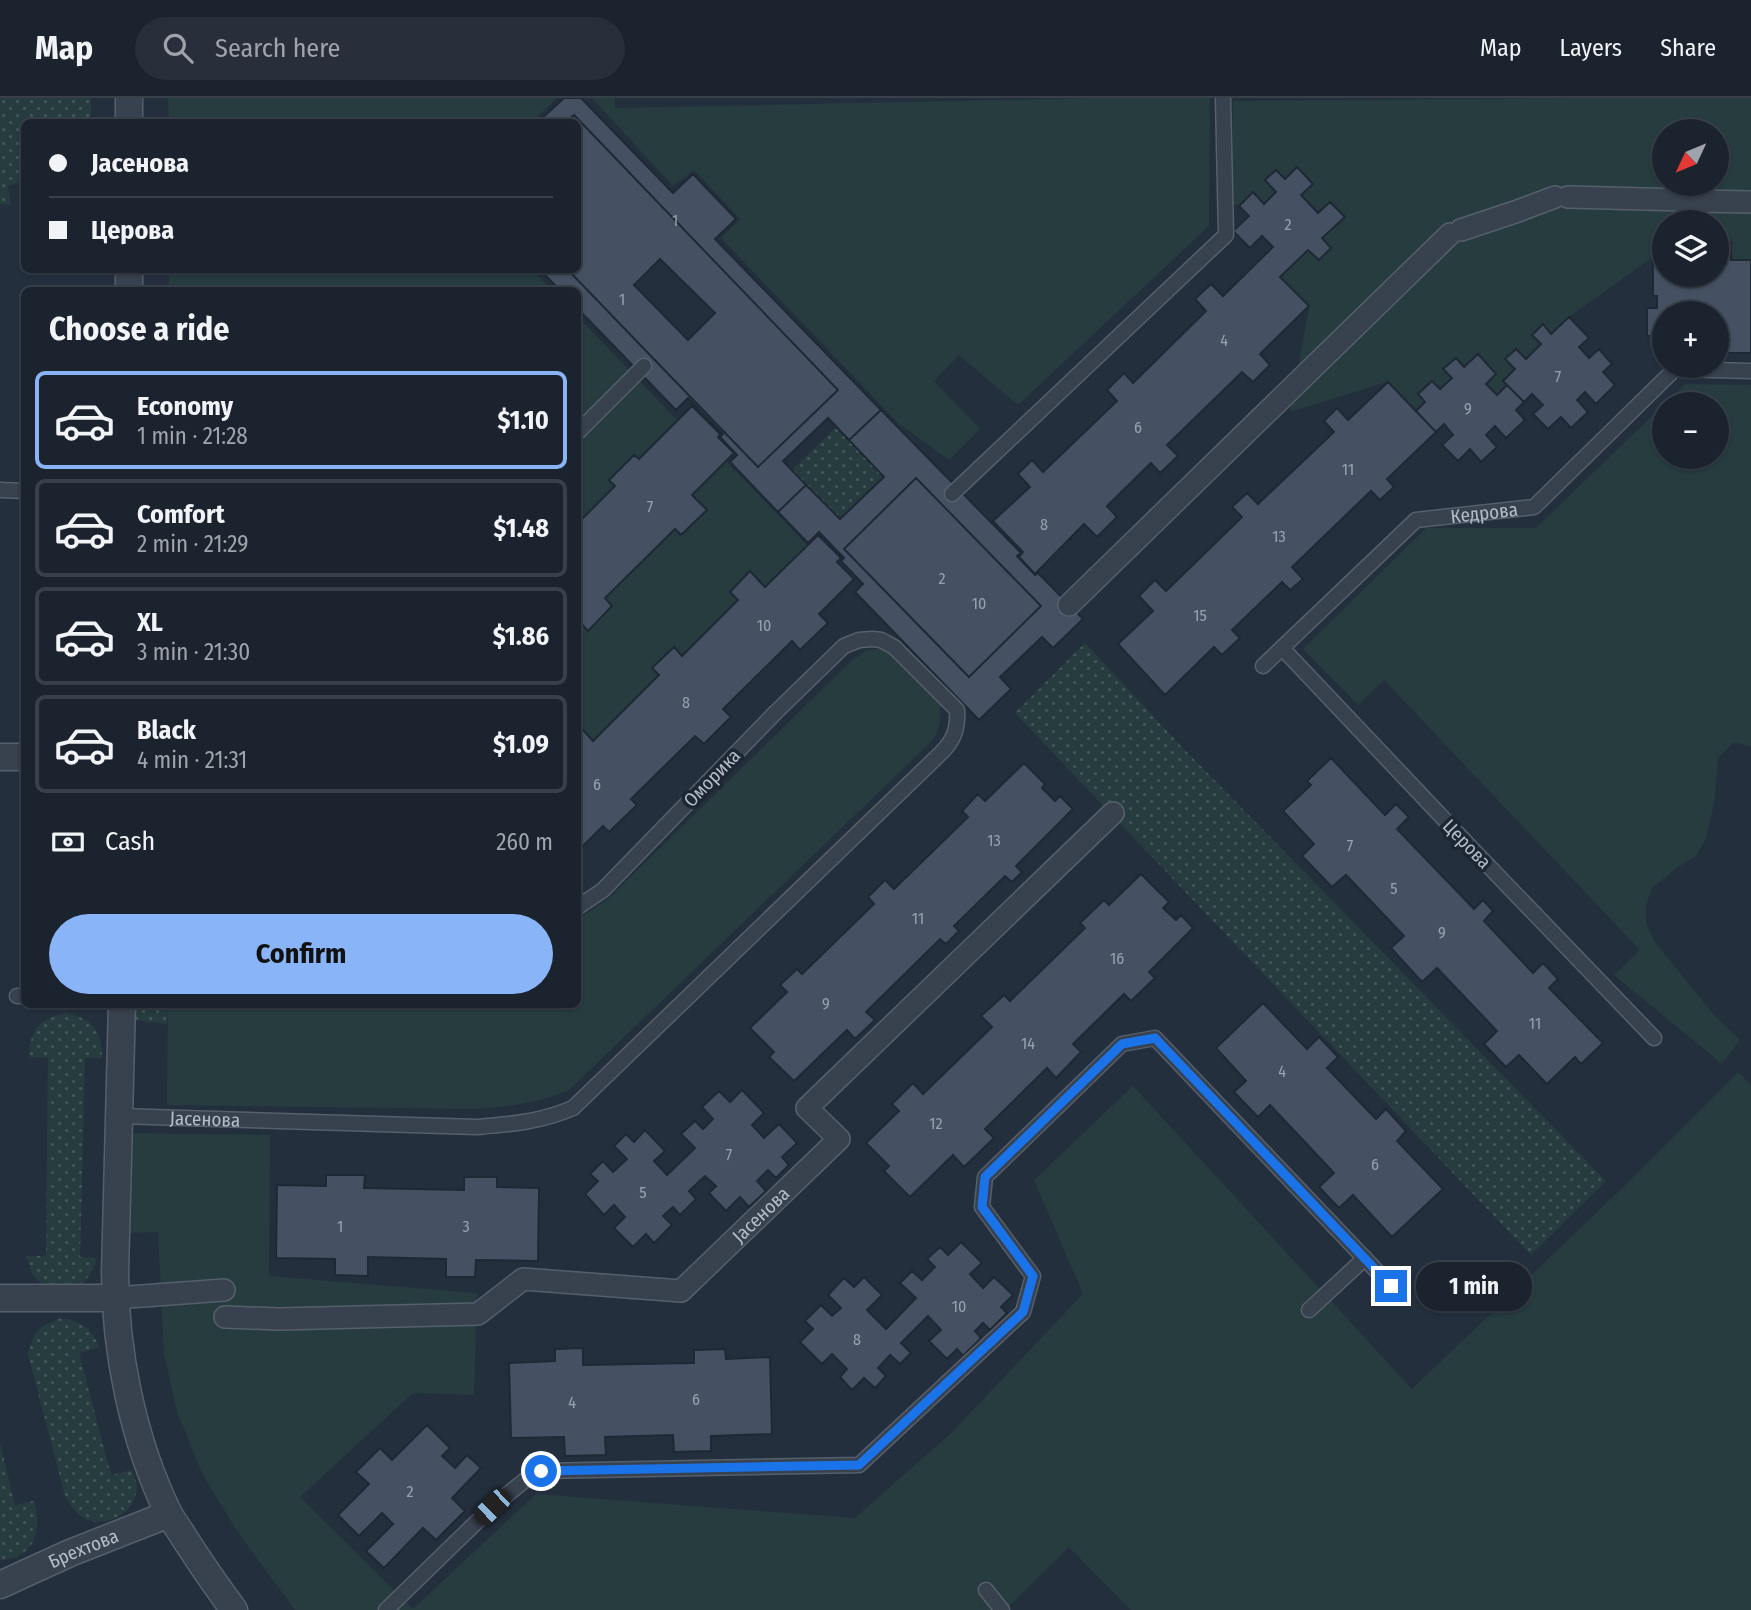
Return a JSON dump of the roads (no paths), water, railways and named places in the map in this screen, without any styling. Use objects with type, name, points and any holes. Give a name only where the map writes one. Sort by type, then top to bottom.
[{"type":"street","points":[[129,98],[129,119]]},
{"type":"street","points":[[1069,605],[1455,232],[1562,197],[1751,202]]},
{"type":"street","points":[[0,757],[21,757]]},
{"type":"street","name":"Јасенова","points":[[225,1317],[279,1319],[478,1314],[523,1279],[681,1291],[839,1139],[807,1108],[1113,813]]},
{"type":"street","points":[[122,1008],[115,1298],[132,1410],[150,1469],[169,1514],[205,1571],[234,1610]]},
{"type":"street","points":[[0,1298],[115,1298],[224,1290]]},
{"type":"street","name":"Брехтова","points":[[0,1585],[70,1553],[169,1514]]},
{"type":"lane","points":[[952,494],[1226,235],[1223,98]]},
{"type":"lane","points":[[581,429],[644,366]]},
{"type":"lane","name":"Кедрова","points":[[1263,666],[1416,520],[1534,507],[1675,369],[1751,371]]},
{"type":"lane","points":[[0,490],[21,491]]},
{"type":"lane","name":"Јасенова","points":[[119,1115],[477,1127],[522,1123],[573,1108],[941,754],[954,737],[958,724],[957,710],[894,647],[881,640],[872,639],[859,640],[844,646]]},
{"type":"lane","name":"Оморика","points":[[581,905],[603,890],[844,646]]},
{"type":"lane","name":"Церова","points":[[1282,648],[1654,1038]]},
{"type":"lane","points":[[386,1610],[492,1507],[530,1476],[541,1471],[859,1465],[1023,1312],[1033,1276],[982,1207],[985,1177],[1122,1044],[1155,1038],[1391,1286]]},
{"type":"lane","points":[[1309,1310],[1364,1258]]},
{"type":"lane","points":[[986,1590],[1002,1610]]}]
